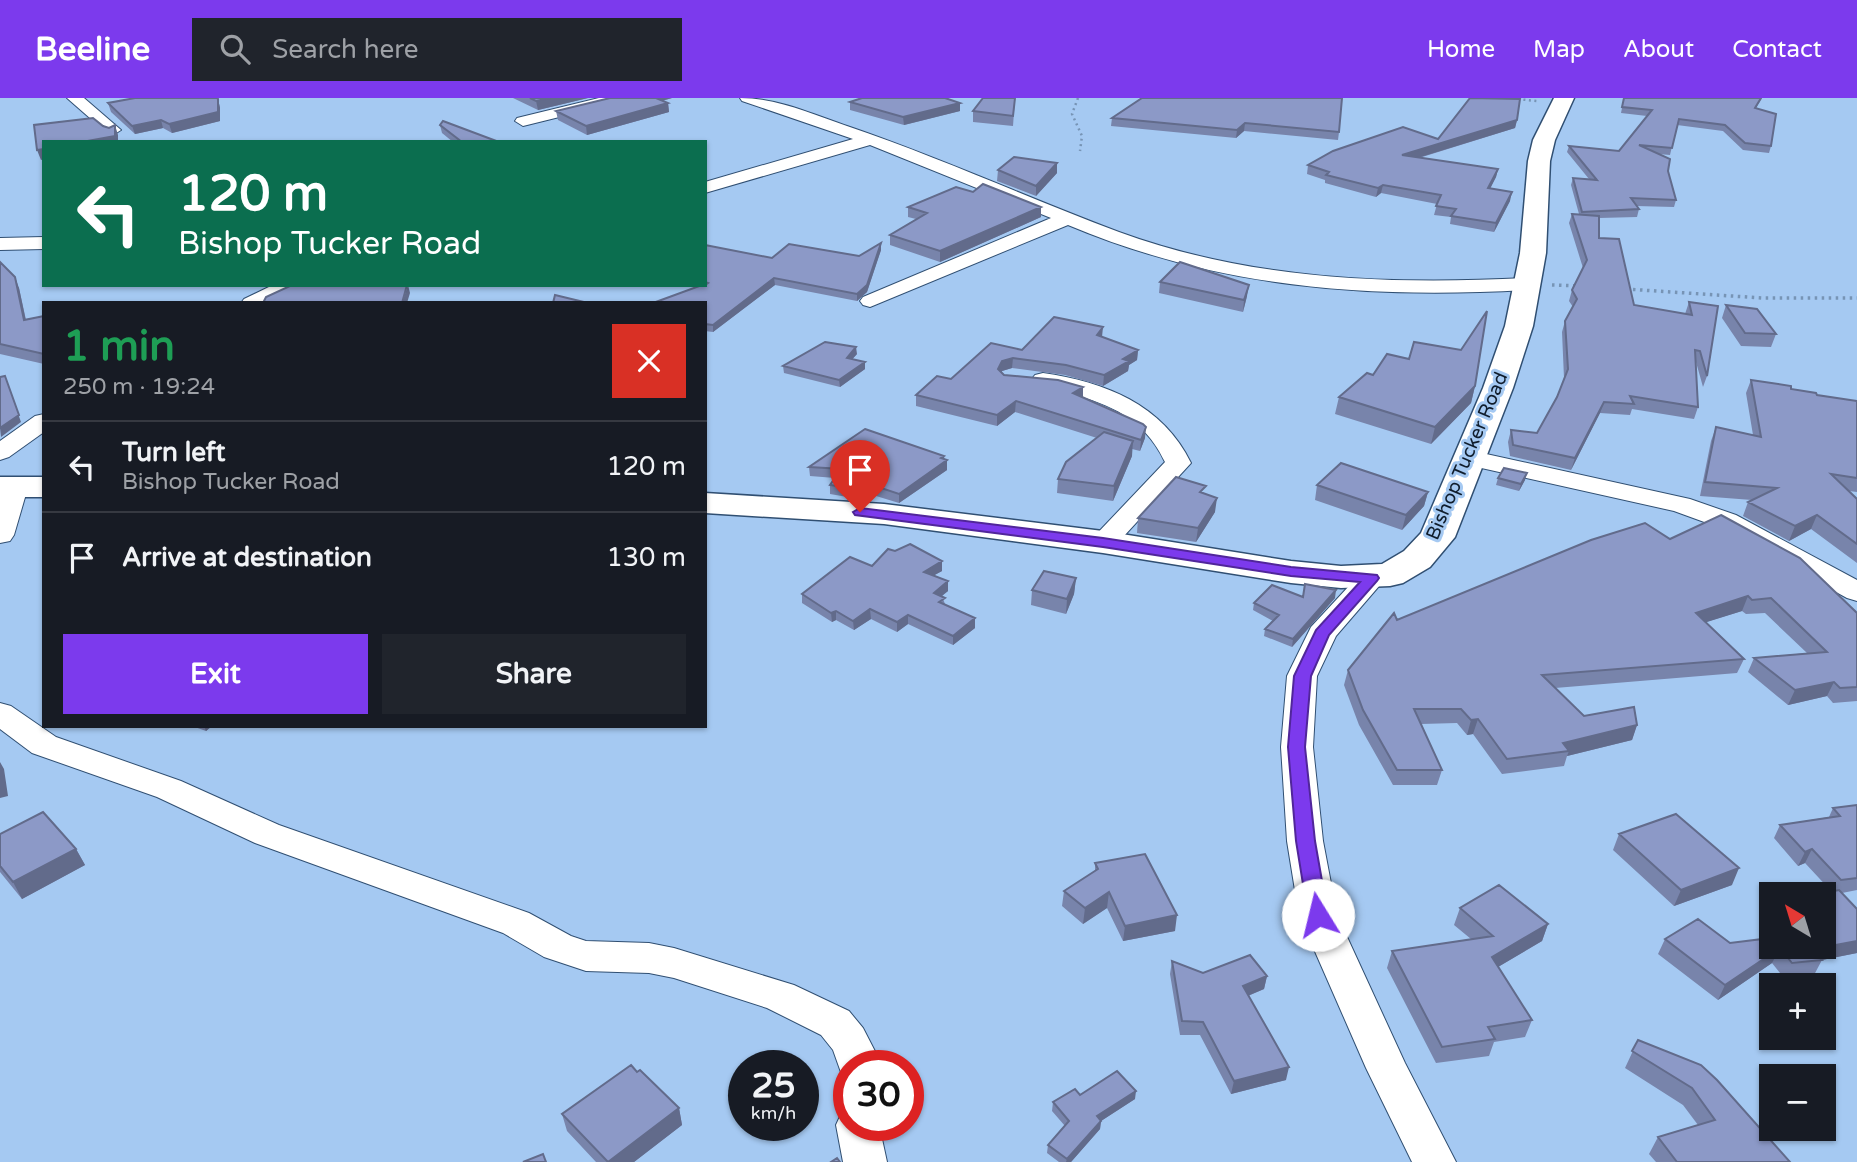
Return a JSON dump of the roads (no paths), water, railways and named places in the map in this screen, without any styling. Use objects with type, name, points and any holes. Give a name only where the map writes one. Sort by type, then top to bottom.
[{"type":"main road","name":"Bishop Tucker Road","points":[[707,503],[884,514],[1103,542],[1291,572],[1372,578],[1390,575],[1417,559],[1437,537],[1468,458],[1484,427],[1510,353],[1527,284],[1533,253],[1539,161],[1544,140],[1564,98]]},
{"type":"street","points":[[75,98],[113,130]]},
{"type":"street","points":[[523,121],[618,98]]},
{"type":"street","points":[[748,98],[871,139],[1069,218],[1193,262],[1274,279],[1376,289],[1445,289],[1527,284]]},
{"type":"street","points":[[707,187],[871,139]]},
{"type":"street","points":[[870,301],[1069,218]]},
{"type":"street","points":[[0,244],[42,243]]},
{"type":"street","points":[[255,301],[286,287]]},
{"type":"street","points":[[1023,379],[1058,381],[1094,392],[1133,411],[1156,428],[1175,453],[1178,463],[1161,486],[1124,518],[1103,542]]},
{"type":"street","points":[[0,452],[42,422]]},
{"type":"street","points":[[1468,458],[1681,505],[1727,521],[1857,592]]},
{"type":"street","points":[[0,535],[20,487]]},
{"type":"street","points":[[1372,578],[1322,633],[1302,676],[1297,747],[1306,841],[1318,915],[1387,1068],[1434,1162]]},
{"type":"street","points":[[0,713],[44,746],[169,789],[267,834],[516,923],[558,947],[586,956],[649,958],[674,963],[779,996],[835,1023],[849,1040],[852,1050]]},
{"type":"street","points":[[860,1141],[864,1162]]}]
